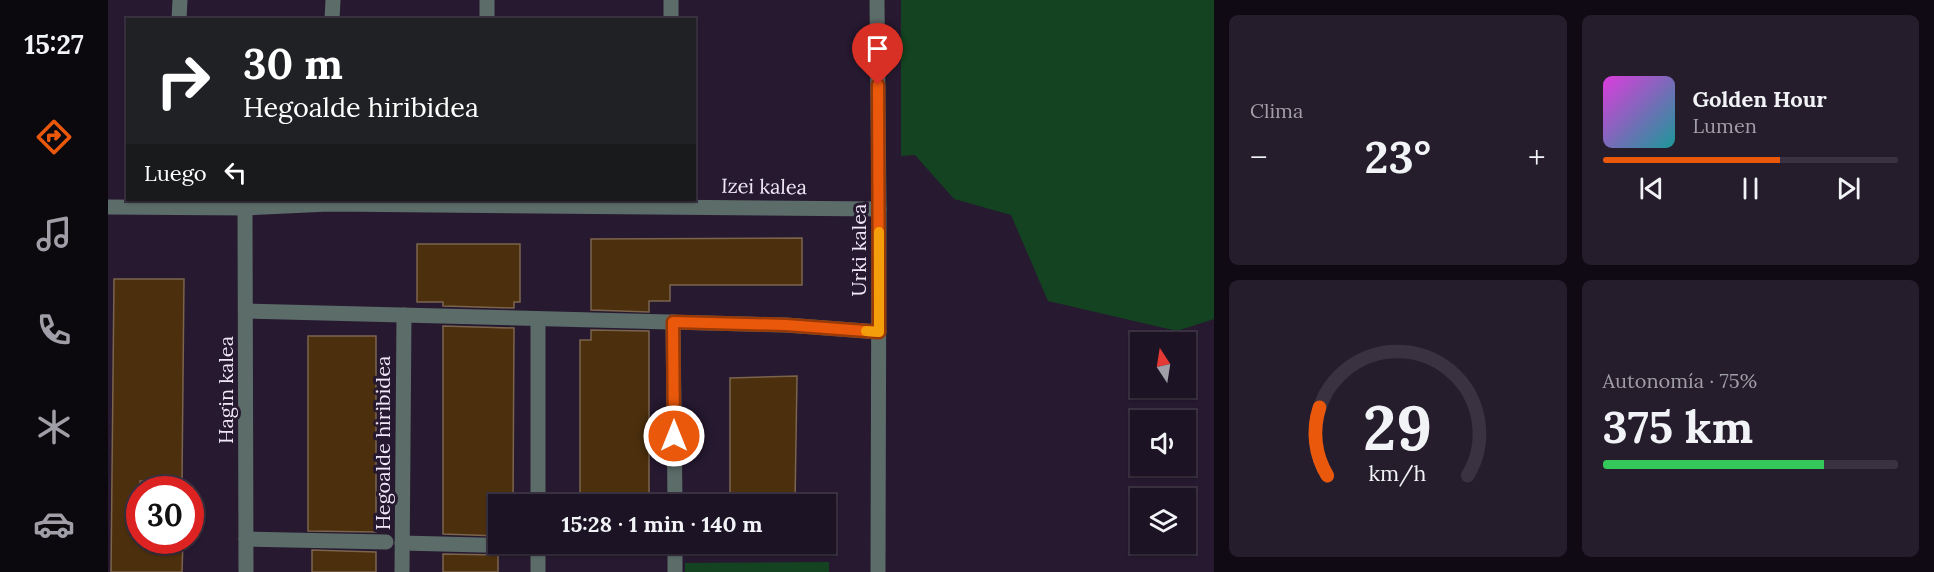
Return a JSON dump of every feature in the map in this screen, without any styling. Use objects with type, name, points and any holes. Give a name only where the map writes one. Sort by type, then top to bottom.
[{"type":"street","points":[[179,18],[180,0]]},
{"type":"street","points":[[332,18],[333,0]]},
{"type":"street","points":[[487,0],[487,18]]},
{"type":"street","points":[[671,0],[671,18]]},
{"type":"street","name":"Urki kalea","points":[[877,0],[878,572]]},
{"type":"street","name":"Izei kalea","points":[[108,207],[178,203],[245,207],[329,202],[670,202],[879,209]]},
{"type":"street","name":"Hagin kalea","points":[[245,207],[246,572]]},
{"type":"street","points":[[246,311],[786,325],[879,332]]},
{"type":"street","name":"Hegoalde hiribidea","points":[[402,572],[404,315]]},
{"type":"street","points":[[538,319],[538,494]]},
{"type":"street","points":[[673,322],[675,494]]},
{"type":"street","points":[[246,539],[386,542]]},
{"type":"street","points":[[402,543],[488,544]]},
{"type":"street","points":[[535,554],[538,572]]},
{"type":"street","points":[[675,554],[675,572]]},
{"type":"green space","points":[[901,0],[1214,0],[1214,319],[1177,331],[1048,301],[1011,215],[954,199],[915,155],[901,156]]},
{"type":"green space","points":[[829,562],[829,572],[685,572],[685,563]]},
{"type":"building","points":[[802,238],[802,285],[670,285],[670,301],[649,301],[649,312],[591,310],[591,239]]},
{"type":"building","points":[[417,244],[520,244],[520,302],[514,302],[514,308],[443,306],[443,302],[417,302]]},
{"type":"building","points":[[114,279],[184,279],[182,476],[126,476],[126,554],[183,554],[182,572],[111,572]]},
{"type":"building","points":[[443,326],[514,328],[513,494],[488,494],[488,536],[443,534]]},
{"type":"building","points":[[591,330],[649,331],[649,494],[580,494],[580,340],[591,340]]},
{"type":"building","points":[[308,336],[376,336],[376,532],[308,531]]},
{"type":"building","points":[[797,376],[795,494],[730,494],[730,378]]},
{"type":"building","points":[[312,550],[376,552],[376,572],[312,572]]},
{"type":"building","points":[[443,554],[498,555],[498,572],[443,572]]},
{"type":"slow traffic","points":[[866,331],[879,332],[879,232]]},
{"type":"route","points":[[674,436],[673,322],[786,325],[879,332],[878,85]]}]
